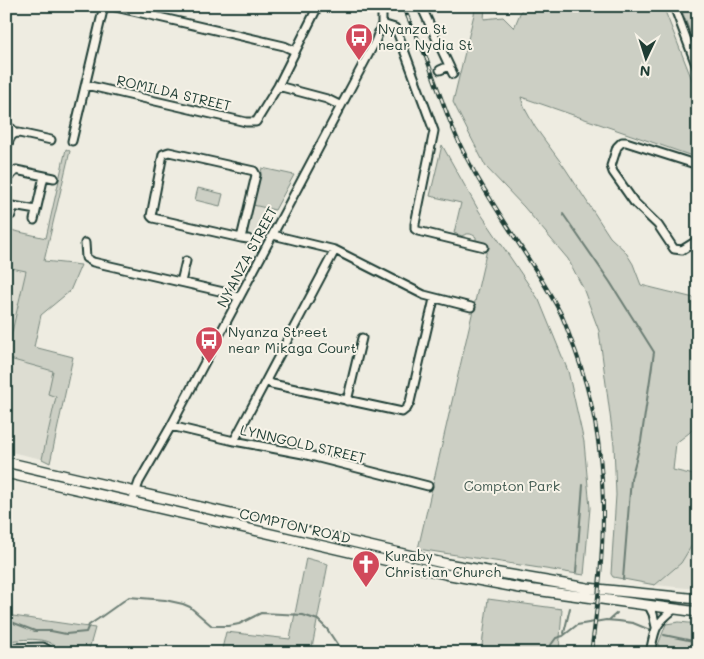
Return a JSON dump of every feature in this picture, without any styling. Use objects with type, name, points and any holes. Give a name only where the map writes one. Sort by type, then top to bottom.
[{"type":"main road","name":"COMPTON ROAD","points":[[6,462],[447,564],[596,589],[698,600]]},
{"type":"main road","name":"COMPTON ROAD","points":[[6,473],[406,566],[498,584],[698,612]]},
{"type":"main road","points":[[484,571],[498,579],[498,584]]},
{"type":"street","points":[[72,141],[104,6]]},
{"type":"street","points":[[111,6],[284,46],[295,51]]},
{"type":"street","points":[[318,6],[278,86],[327,99],[341,106]]},
{"type":"street","points":[[382,6],[382,24],[394,28],[397,32],[434,131],[415,229],[484,247]]},
{"type":"street","points":[[421,6],[453,74]]},
{"type":"street","points":[[674,6],[698,70]]},
{"type":"street","name":"NYANZA STREET","points":[[132,502],[144,473],[273,235],[375,42],[382,24]]},
{"type":"street","points":[[440,70],[449,66]]},
{"type":"street","name":"ROMILDA STREET","points":[[86,85],[246,122],[256,122],[278,86]]},
{"type":"street","points":[[6,125],[14,133]]},
{"type":"street","points":[[6,150],[11,135],[14,133],[19,132],[51,140]]},
{"type":"street","points":[[698,165],[622,142],[617,147],[611,166],[631,198],[658,225],[674,249],[682,250],[698,240]]},
{"type":"street","points":[[169,152],[254,171],[256,175],[245,238],[151,216],[163,154],[169,152]]},
{"type":"street","points":[[6,177],[9,177],[16,170],[54,178]]},
{"type":"street","points":[[34,220],[44,176]]},
{"type":"street","points":[[6,214],[11,215],[13,206],[36,210]]},
{"type":"street","points":[[273,235],[335,250],[424,295],[471,307]]},
{"type":"street","points":[[84,243],[86,258],[93,262],[181,282],[239,298]]},
{"type":"street","points":[[234,441],[335,250]]},
{"type":"street","points":[[181,282],[186,261]]},
{"type":"street","points":[[266,381],[272,384],[402,412],[410,402],[434,299]]},
{"type":"street","points":[[347,401],[362,338]]},
{"type":"street","name":"LYNNGOLD STREET","points":[[171,426],[234,441],[303,454],[428,486]]},
{"type":"street","points":[[649,606],[654,614],[656,628]]},
{"type":"street","points":[[650,653],[656,628],[663,617],[674,609]]},
{"type":"street","points":[[6,648],[43,647],[53,653]]},
{"type":"shaded area","points":[[253,205],[275,210],[262,236],[246,233]]},
{"type":"shaded area","points":[[6,267],[26,271],[6,355]]},
{"type":"shaded area","points":[[6,358],[53,371],[56,396],[42,459],[6,451]]},
{"type":"shaded area","points":[[698,535],[698,589],[655,585],[681,563]]},
{"type":"green space","points":[[476,6],[485,6],[484,19],[503,17],[514,28],[523,6],[663,6],[698,95],[698,158],[521,97],[524,107],[535,127],[565,168],[610,237],[625,251],[633,264],[641,285],[698,299],[698,424],[676,443],[673,470],[698,476],[698,535],[681,563],[655,585],[613,577],[611,574],[616,495],[614,445],[599,331],[583,288],[568,259],[524,207],[486,167],[453,102]]},
{"type":"green space","points":[[680,6],[698,6],[698,52]]},
{"type":"green space","name":"Compton Park","points":[[442,145],[479,211],[539,300],[568,371],[584,442],[590,508],[584,575],[418,549],[488,245],[476,242],[476,237],[472,235],[462,236],[454,233],[461,203],[430,196]]},
{"type":"green space","points":[[66,149],[70,151],[44,261],[81,265],[70,291],[41,315],[34,347],[73,357],[50,463],[42,459],[56,397],[48,394],[53,371],[6,358],[26,271],[6,267],[6,229],[46,238]]},
{"type":"green space","points":[[262,168],[294,175],[275,210],[253,205]]},
{"type":"green space","points":[[198,188],[223,194],[220,206],[195,200]]},
{"type":"green space","points":[[306,558],[328,564],[311,653],[221,653],[226,632],[290,639]]},
{"type":"green space","points":[[488,599],[562,609],[559,653],[481,653]]},
{"type":"green space","points":[[6,615],[95,628],[88,653],[60,653],[56,647],[43,641],[28,639],[6,641]]},
{"type":"green space","points":[[679,622],[698,624],[698,653],[663,653],[658,645],[666,624]]},
{"type":"waterway","points":[[563,214],[610,282],[654,352],[641,441],[631,479],[623,579]]},
{"type":"waterway","points":[[576,572],[583,485]]},
{"type":"waterway","points":[[6,618],[35,631],[51,631],[66,634],[86,632],[89,625],[129,597],[165,600],[190,607],[212,626],[239,624],[261,613],[303,615],[318,620],[327,629],[343,653]]},
{"type":"waterway","points":[[564,633],[570,608]]},
{"type":"waterway","points":[[609,620],[617,613]]},
{"type":"waterway","points":[[545,653],[556,638],[563,636],[577,625],[606,620],[633,623],[650,630]]},
{"type":"waterway","points":[[664,635],[698,642]]},
{"type":"railway","points":[[403,6],[465,154],[481,185],[560,312],[587,388],[596,425],[603,500],[603,537],[591,653]]},
{"type":"place","name":"Nyanza St near Nydia St","points":[[359,61]]},
{"type":"place","name":"Nyanza Street near Mikaga Court","points":[[209,364]]},
{"type":"place","name":"Kuraby Christian Church","points":[[366,588]]}]
